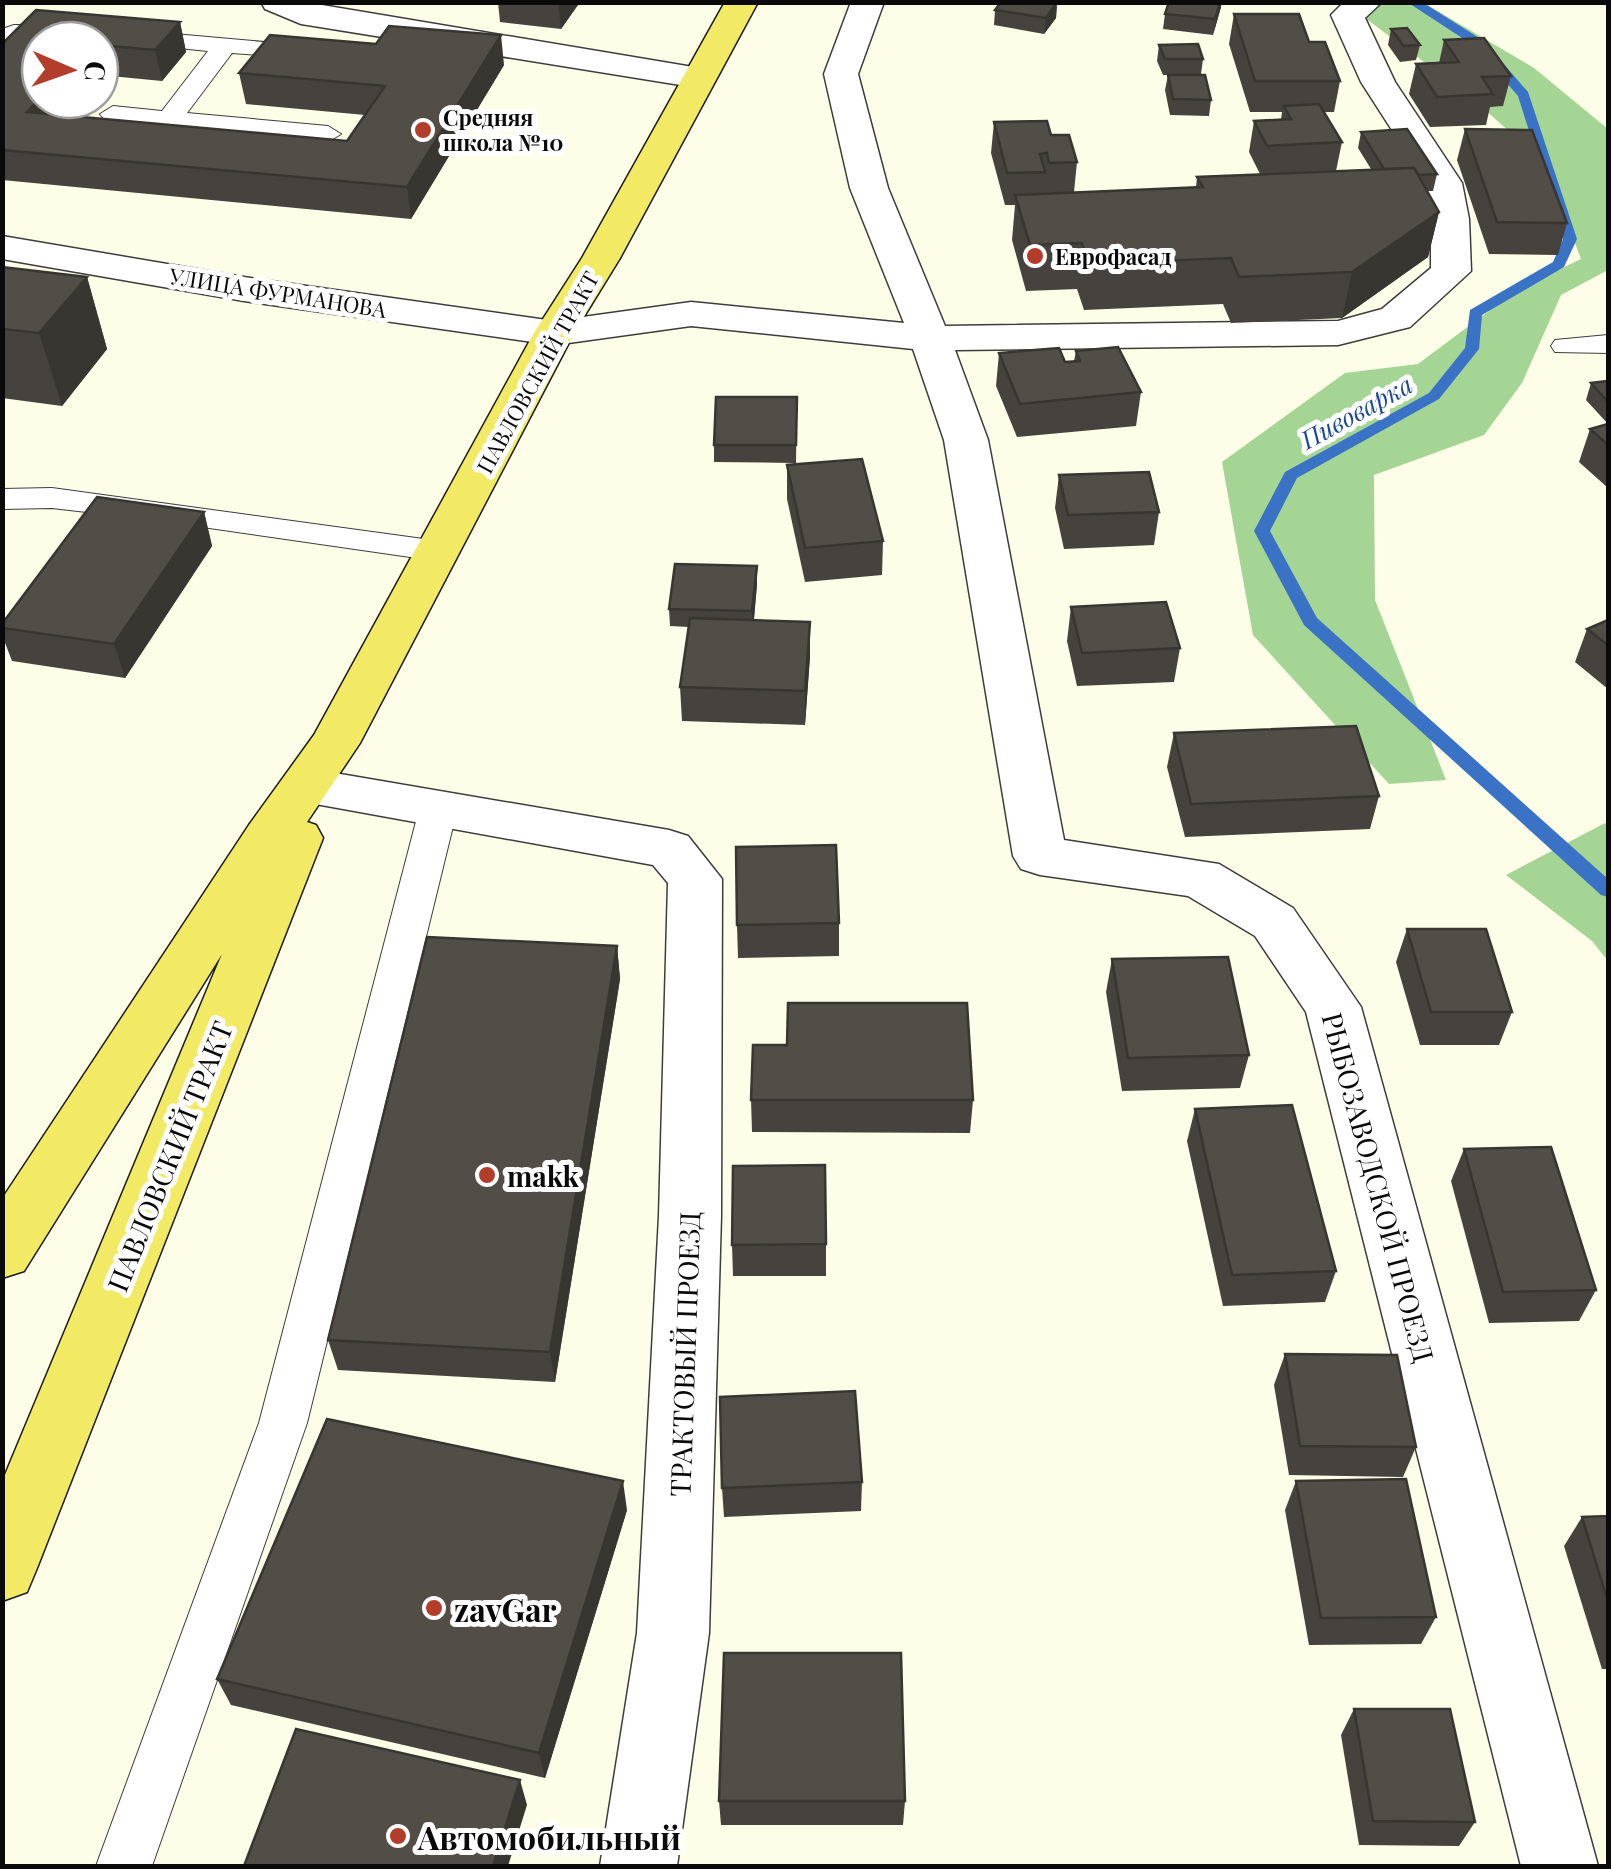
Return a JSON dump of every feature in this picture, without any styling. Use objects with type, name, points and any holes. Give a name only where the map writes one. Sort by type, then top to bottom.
[{"type":"main road","name":"ПАВЛОВСКИЙ ТРАКТ","points":[[2,1568],[326,766],[554,333],[601,258],[742,2]]},
{"type":"main road","name":"ПАВЛОВСКИЙ ТРАКТ","points":[[6,1238],[268,838],[326,766]]},
{"type":"street","points":[[277,2],[301,14],[699,78]]},
{"type":"street","name":"РЫБОЗАВОДСКОЙ ПРОЕЗД","points":[[868,2],[840,74],[869,188],[930,338],[966,440],[1040,856],[1200,878],[1274,922],[1334,1007],[1560,1866]]},
{"type":"street","name":"УЛИЦА ФУРМАНОВА","points":[[2,246],[244,289],[554,333],[691,314],[930,338],[1338,333],[1396,318],[1451,271],[1450,219],[1444,184],[1378,82],[1347,15],[1366,2]]},
{"type":"street","points":[[326,766],[438,810]]},
{"type":"street","name":"ТРАКТОВЫЙ ПРОЕЗД","points":[[438,810],[669,849],[694,879],[690,1216],[673,1633],[639,1866]]},
{"type":"lane","points":[[2,39],[14,32],[95,34],[317,53]]},
{"type":"lane","points":[[169,119],[225,45]]},
{"type":"lane","points":[[120,115],[328,134]]},
{"type":"lane","points":[[1566,346],[1608,344]]},
{"type":"lane","points":[[2,499],[52,498],[148,509],[438,551]]},
{"type":"lane","points":[[124,1866],[283,1423],[438,810]]},
{"type":"green space","points":[[1345,3],[1424,3],[1534,68],[1608,129],[1608,270],[1561,295],[1522,383],[1484,435],[1374,475],[1375,600],[1446,780],[1389,784],[1253,635],[1222,462],[1345,373],[1418,364],[1517,290],[1581,259],[1545,164],[1471,97]]},
{"type":"green space","points":[[1605,823],[1608,961],[1592,941],[1506,875]]},
{"type":"building","points":[[1001,2],[1057,2],[1046,18],[995,10]]},
{"type":"building","points":[[1169,2],[1220,2],[1215,19],[1165,14]]},
{"type":"building","points":[[36,10],[180,22],[155,50],[120,47],[120,20],[26,20]]},
{"type":"building","points":[[1234,14],[1299,14],[1309,42],[1325,42],[1340,81],[1255,81]]},
{"type":"building","points":[[20,26],[20,120],[115,120],[347,141],[385,86],[239,73],[270,35],[376,44],[389,26],[501,35],[407,187],[2,150],[2,44]]},
{"type":"building","points":[[1407,28],[1420,45],[1404,46],[1391,29]]},
{"type":"building","points":[[1484,38],[1511,76],[1482,77],[1493,94],[1437,97],[1416,64],[1459,62],[1444,40]]},
{"type":"building","points":[[1198,44],[1203,59],[1165,59],[1159,45]]},
{"type":"building","points":[[1168,75],[1205,75],[1211,100],[1173,99]]},
{"type":"building","points":[[1319,104],[1342,142],[1267,146],[1254,121],[1291,119],[1284,106]]},
{"type":"building","points":[[1047,121],[1051,135],[1069,135],[1077,162],[1049,163],[1047,153],[1040,154],[1045,172],[1007,173],[994,122]]},
{"type":"building","points":[[1407,129],[1437,174],[1419,175],[1414,168],[1384,169],[1361,132]]},
{"type":"building","points":[[1465,129],[1532,130],[1567,223],[1497,222]]},
{"type":"building","points":[[1414,168],[1439,212],[1352,272],[1239,277],[1231,258],[1089,264],[1082,243],[1030,245],[1015,195],[1203,187],[1197,177]]},
{"type":"building","points":[[2,267],[87,277],[39,333],[2,329]]},
{"type":"building","points":[[1118,347],[1141,392],[1020,404],[999,353],[1059,348],[1065,362],[1080,361],[1076,351]]},
{"type":"building","points":[[1608,381],[1608,402],[1591,383]]},
{"type":"building","points":[[716,397],[797,397],[796,445],[714,445]]},
{"type":"building","points":[[1608,424],[1608,445],[1590,429]]},
{"type":"building","points":[[862,459],[883,541],[805,548],[787,465]]},
{"type":"building","points":[[1149,472],[1159,512],[1068,515],[1059,475]]},
{"type":"building","points":[[97,497],[204,512],[114,644],[2,628],[2,624]]},
{"type":"building","points":[[675,564],[757,566],[752,611],[669,609]]},
{"type":"building","points":[[1166,602],[1180,648],[1082,653],[1071,607]]},
{"type":"building","points":[[690,618],[810,622],[805,691],[680,687]]},
{"type":"building","points":[[1608,620],[1608,645],[1587,629]]},
{"type":"building","points":[[1356,726],[1379,796],[1191,804],[1174,733]]},
{"type":"building","points":[[836,845],[839,923],[737,925],[736,847]]},
{"type":"building","points":[[1407,929],[1486,929],[1512,1012],[1431,1012]]},
{"type":"building","name":"makk","points":[[427,937],[617,946],[550,1352],[328,1340]]},
{"type":"building","points":[[1228,957],[1249,1055],[1128,1058],[1112,959]]},
{"type":"building","points":[[788,1003],[967,1003],[973,1100],[751,1100],[753,1045],[787,1045]]},
{"type":"building","points":[[1292,1105],[1336,1271],[1232,1275],[1195,1109]]},
{"type":"building","points":[[1551,1147],[1596,1290],[1503,1292],[1464,1149]]},
{"type":"building","points":[[825,1165],[826,1244],[732,1245],[733,1166]]},
{"type":"building","points":[[1285,1354],[1397,1355],[1416,1447],[1300,1446]]},
{"type":"building","points":[[855,1391],[862,1482],[722,1488],[720,1397]]},
{"type":"building","name":"zavGar","points":[[327,1419],[623,1481],[539,1753],[217,1679]]},
{"type":"building","points":[[1406,1479],[1436,1617],[1321,1618],[1296,1481]]},
{"type":"building","points":[[1608,1516],[1608,1602],[1582,1517]]},
{"type":"building","points":[[724,1653],[901,1653],[905,1801],[719,1801]]},
{"type":"building","points":[[1354,1709],[1450,1709],[1475,1822],[1373,1821]]},
{"type":"building","name":"Автомобильный","points":[[296,1729],[520,1780],[493,1866],[244,1866]]},
{"type":"waterway","name":"Пивоварка","points":[[1413,2],[1480,44],[1524,95],[1570,239],[1559,264],[1475,313],[1472,349],[1434,396],[1291,475],[1262,531],[1310,621],[1608,890]]},
{"type":"place","name":"Средняя школа №10","points":[[423,130]]},
{"type":"place","name":"Еврофасад","points":[[1035,256]]},
{"type":"place","name":"makk","points":[[487,1175]]},
{"type":"place","name":"zavGar","points":[[434,1608]]},
{"type":"place","name":"Автомобильный","points":[[398,1836]]}]
